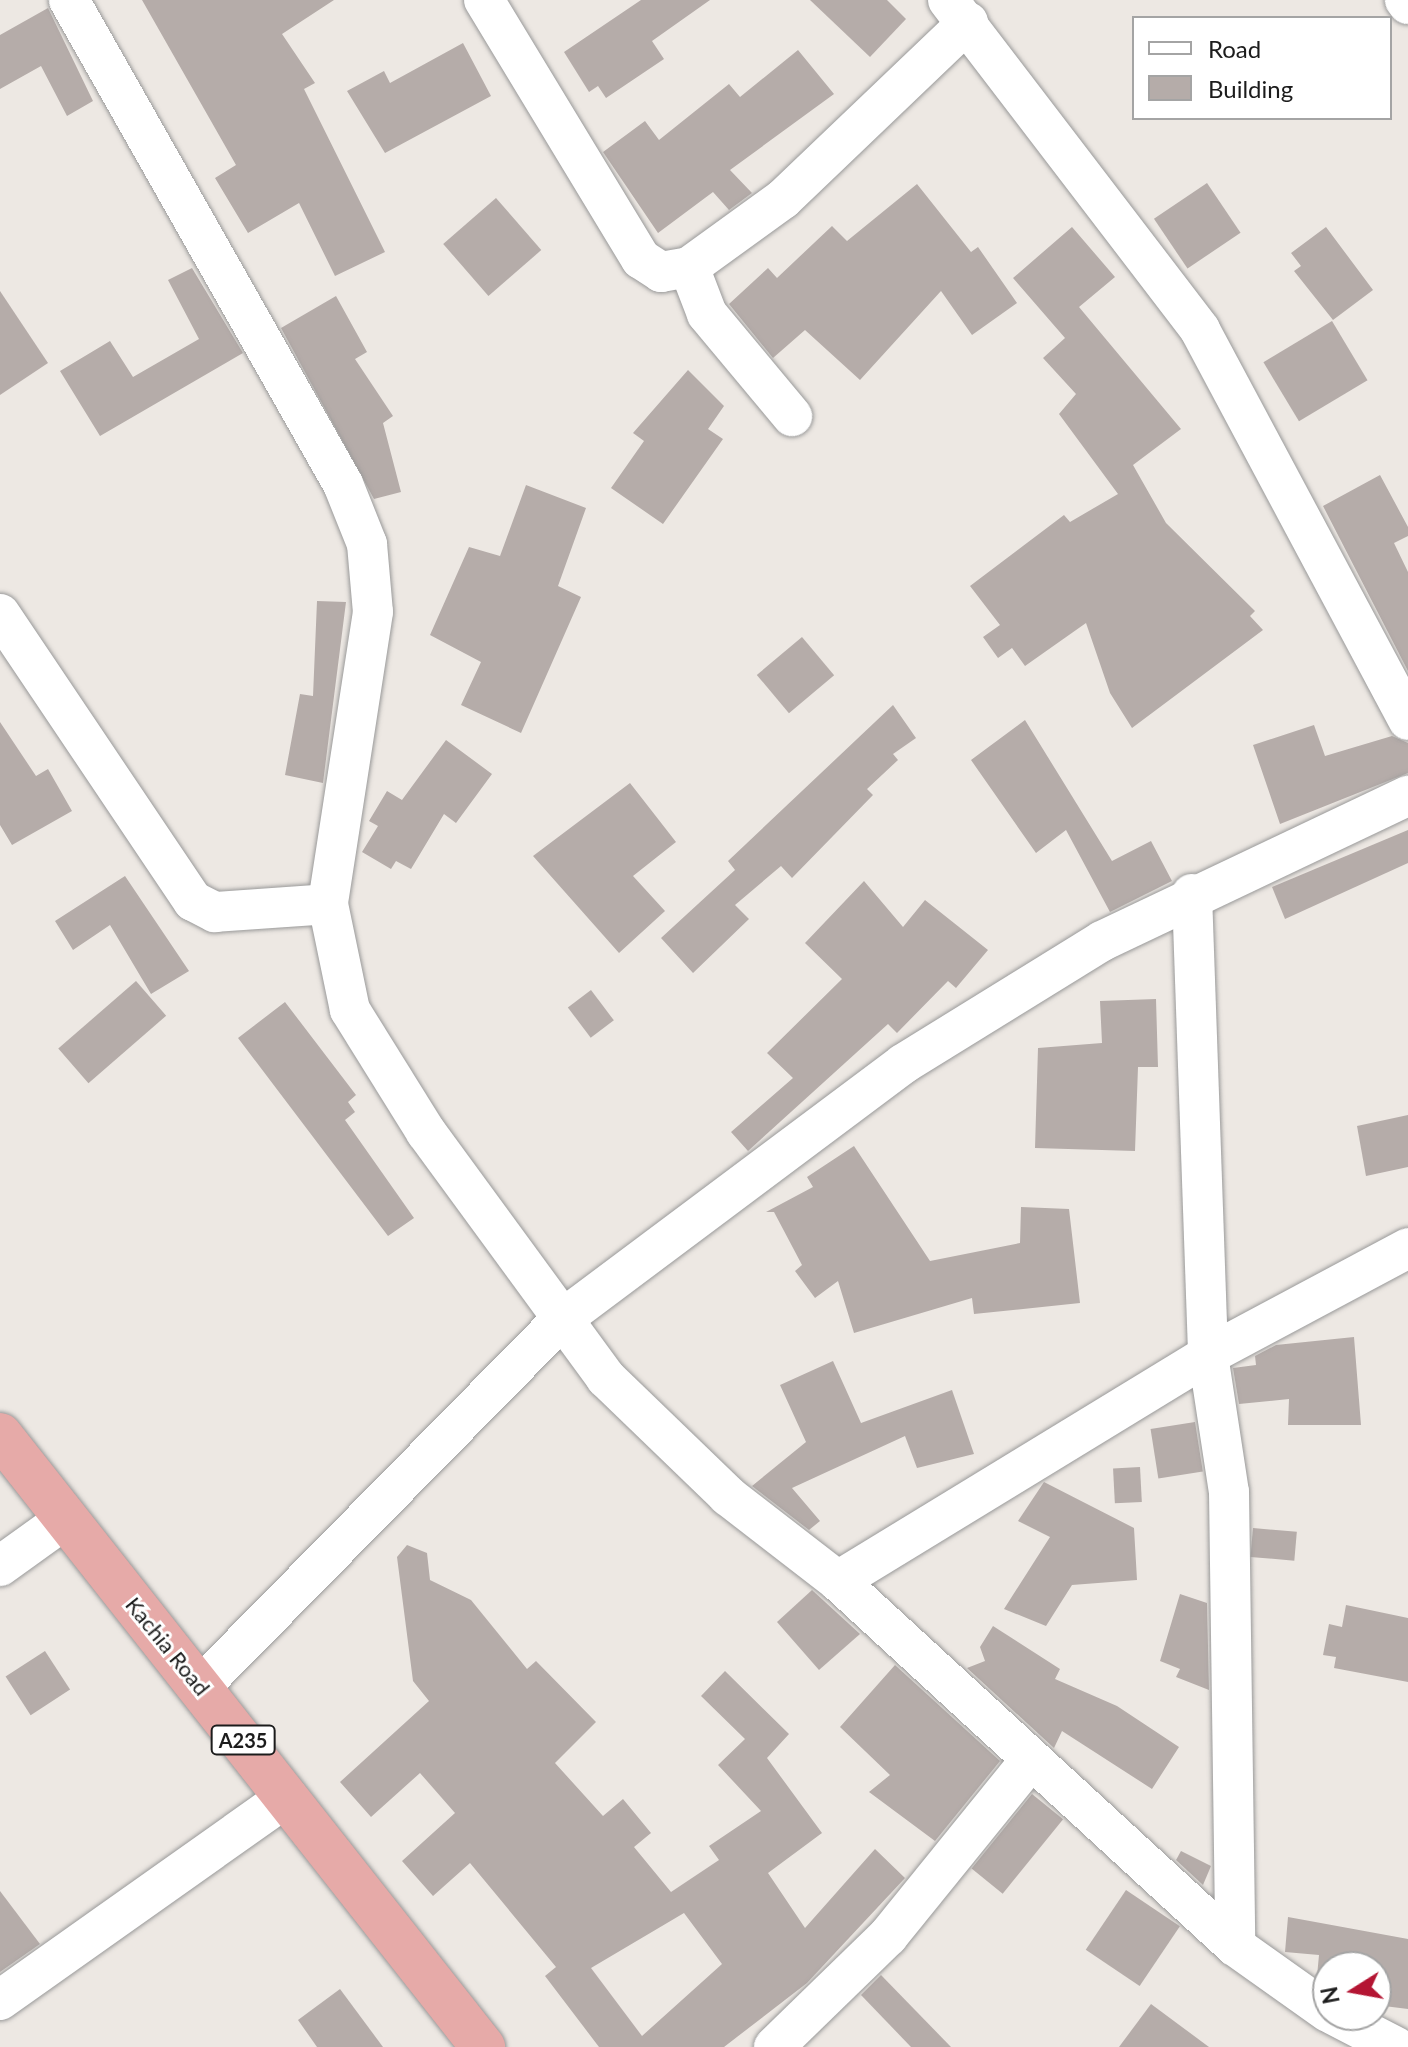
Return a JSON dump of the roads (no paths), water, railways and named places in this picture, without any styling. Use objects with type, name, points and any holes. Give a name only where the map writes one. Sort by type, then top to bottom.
[{"type":"highway","name":"Kachia Road","points":[[0,1435],[64,1520],[201,1686],[483,2047]]},
{"type":"street","points":[[69,0],[343,484],[367,544],[373,612],[328,904],[350,1010],[426,1132],[606,1378],[728,1496],[838,1581],[1029,1762],[1235,1946],[1312,2001]]},
{"type":"street","points":[[484,0],[641,259],[661,272],[689,267],[783,199],[958,11],[1200,330],[1408,720]]},
{"type":"street","points":[[689,267],[707,314],[792,416]]},
{"type":"street","points":[[0,614],[193,901],[215,912],[328,904]]},
{"type":"street","points":[[201,1686],[561,1320],[903,1064],[1192,894],[1408,796]]},
{"type":"street","points":[[1192,894],[1208,1355],[1229,1492],[1235,1946]]},
{"type":"street","points":[[838,1581],[1208,1355],[1408,1248]]},
{"type":"street","points":[[0,1566],[64,1520]]},
{"type":"street","points":[[774,2047],[888,1936],[1029,1762]]},
{"type":"street","points":[[0,2000],[287,1797]]},
{"type":"street","points":[[1365,2031],[1396,2047]]}]
